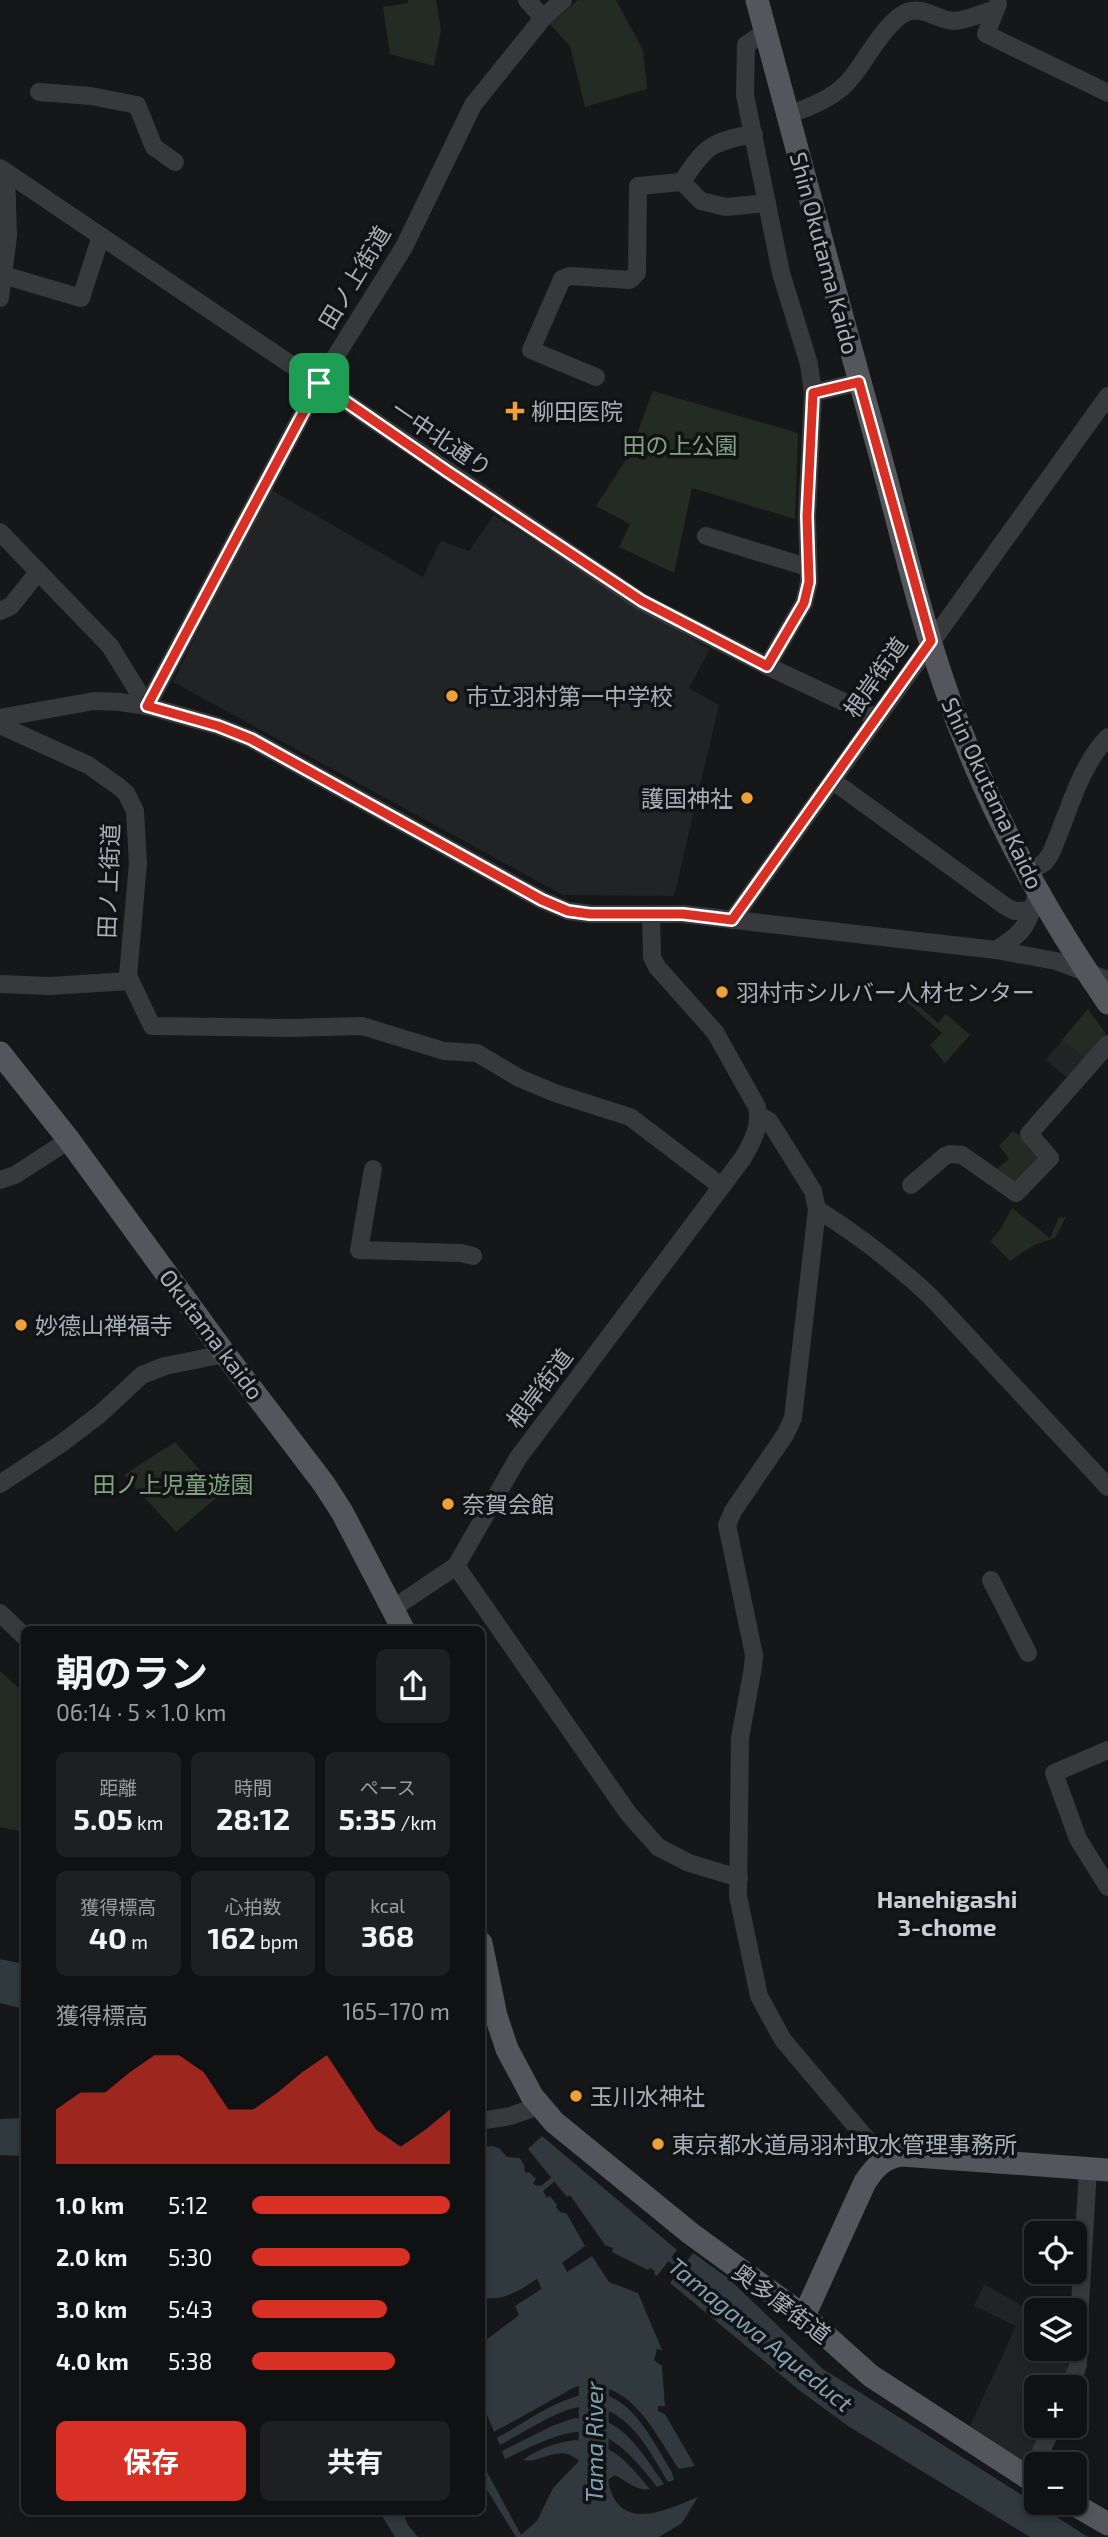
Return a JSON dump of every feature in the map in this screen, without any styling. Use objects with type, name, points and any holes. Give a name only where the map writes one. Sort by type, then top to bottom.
[{"type":"main road","name":"Shin Okutama Kaido","points":[[757,0],[943,683],[975,766],[1032,891],[1108,1003]]},
{"type":"main road","name":"Okutama kaido","points":[[0,1053],[69,1140],[333,1498],[397,1619]]},
{"type":"main road","points":[[485,1961],[502,2037],[518,2073],[539,2106]]},
{"type":"main road","name":"奥多摩街道","points":[[539,2106],[554,2122],[690,2234],[804,2316],[871,2376],[1024,2476]]},
{"type":"main road","points":[[804,2316],[865,2182],[887,2158],[901,2155],[1098,2169]]},
{"type":"main road","points":[[1087,2512],[1108,2524]]},
{"type":"street","points":[[527,0],[543,18]]},
{"type":"street","name":"田ノ上街道","points":[[147,706],[319,383],[404,247],[473,105],[543,18],[564,0]]},
{"type":"street","points":[[997,5],[986,34],[1108,93]]},
{"type":"street","points":[[788,114],[803,110],[836,92],[852,77],[876,42],[905,13],[918,10],[954,21],[997,5]]},
{"type":"street","points":[[765,32],[746,46],[745,95],[782,273],[810,364],[813,393],[807,567],[809,582],[804,603],[767,666]]},
{"type":"street","points":[[39,92],[91,96],[137,105],[154,147],[175,162]]},
{"type":"street","points":[[682,182],[699,154],[723,139],[754,134]]},
{"type":"street","points":[[0,298],[8,236],[3,170]]},
{"type":"street","name":"一中北通り","points":[[3,170],[642,601],[767,666],[876,717]]},
{"type":"street","points":[[682,182],[701,201],[726,207],[768,203]]},
{"type":"street","points":[[596,377],[531,350],[562,279],[570,276],[630,280],[636,273],[638,186],[682,182]]},
{"type":"street","points":[[3,275],[81,298],[101,236]]},
{"type":"street","points":[[813,393],[859,382]]},
{"type":"street","name":"根岸街道","points":[[732,920],[1108,396]]},
{"type":"street","points":[[0,532],[110,646],[147,706]]},
{"type":"street","points":[[706,536],[807,567]]},
{"type":"street","points":[[0,611],[12,606],[38,572]]},
{"type":"street","points":[[0,718],[94,701],[147,706],[218,726],[251,739],[542,900],[568,911],[590,914],[683,914],[996,950],[1056,961],[1108,979]]},
{"type":"street","name":"田ノ上街道","points":[[0,725],[88,765],[118,786],[135,811],[138,863],[129,981]]},
{"type":"street","points":[[996,950],[1024,929],[1032,891],[1044,863],[1050,855],[1093,755],[1108,737]]},
{"type":"street","points":[[833,781],[1014,911],[1032,891]]},
{"type":"street","points":[[650,914],[652,957],[657,967],[715,1032],[751,1096],[758,1115],[769,1121],[813,1191],[817,1209],[793,1418],[785,1435],[733,1511],[727,1525],[754,1655],[740,1738],[738,1896],[759,1996],[770,2020],[798,2058],[865,2137],[887,2158]]},
{"type":"street","points":[[0,984],[50,986],[129,981],[152,1026],[362,1026],[444,1051],[477,1053],[519,1078],[555,1093],[630,1117],[722,1186]]},
{"type":"street","points":[[911,1185],[945,1156],[957,1154],[1016,1193],[1050,1158],[1029,1134],[1108,1044]]},
{"type":"street","name":"根岸街道","points":[[397,1619],[456,1566],[518,1458],[751,1144],[758,1115]]},
{"type":"street","points":[[0,1180],[15,1175],[69,1140]]},
{"type":"street","points":[[373,1169],[359,1250],[461,1253],[473,1256]]},
{"type":"street","points":[[817,1209],[850,1229],[907,1274],[1108,1487]]},
{"type":"street","points":[[0,1484],[100,1414],[142,1375],[165,1366],[225,1354]]},
{"type":"street","points":[[456,1566],[628,1813],[658,1847],[689,1863],[739,1878]]},
{"type":"street","points":[[991,1580],[1028,1653]]},
{"type":"street","points":[[0,1613],[21,1633]]},
{"type":"street","points":[[1108,1750],[1054,1773],[1078,1839],[1108,1887]]},
{"type":"street","points":[[485,2120],[510,2116],[539,2106]]},
{"type":"street","points":[[1075,2375],[1079,2365],[1077,2338],[1098,2169]]},
{"type":"shaded area","name":"市立羽村第一中学校","points":[[268,488],[423,577],[441,541],[469,551],[494,515],[650,615],[710,649],[689,688],[719,705],[674,896],[563,895],[173,682]]},
{"type":"shaded area","points":[[1088,1009],[1108,1037],[1070,1080],[1046,1060]]},
{"type":"shaded area","points":[[984,2284],[1024,2307],[1024,2361],[1067,2361],[1068,2375],[1024,2375],[1024,2438],[1040,2438],[1033,2452],[1024,2452],[1024,2461],[970,2426],[1016,2326],[974,2306]]},
{"type":"green space","points":[[408,0],[436,0],[441,30],[434,66],[390,54],[383,7],[408,3]]},
{"type":"green space","points":[[578,0],[616,0],[643,50],[647,89],[585,107],[570,46],[550,24]]},
{"type":"green space","name":"田の上公園","points":[[653,391],[798,433],[795,519],[692,488],[674,573],[619,547],[630,524],[596,506],[629,455]]},
{"type":"green space","points":[[905,993],[938,1023],[946,1014],[970,1035],[945,1063],[930,1045],[942,1033],[901,997]]},
{"type":"green space","points":[[1088,1009],[1108,1037],[1088,1060],[1062,1040]]},
{"type":"green space","points":[[1013,1131],[1030,1142],[1042,1157],[1017,1185],[993,1172],[1009,1159],[999,1146]]},
{"type":"green space","points":[[1012,1208],[1050,1238],[1059,1217],[1066,1217],[1055,1238],[1034,1245],[1010,1261],[990,1241],[1000,1230]]},
{"type":"green space","name":"田ノ上児童遊園","points":[[175,1442],[221,1494],[176,1532],[124,1475]]},
{"type":"green space","points":[[0,1671],[21,1690],[21,1831],[0,1827]]},
{"type":"water","points":[[0,1959],[21,1963],[21,2008],[0,2003]]},
{"type":"water","points":[[21,2118],[21,2156],[0,2155],[0,2119]]},
{"type":"water","points":[[542,2136],[677,2250],[657,2276],[650,2268],[648,2270],[612,2252],[613,2248],[605,2245],[570,2195],[567,2197],[528,2149]]},
{"type":"water","points":[[485,2147],[499,2148],[507,2157],[520,2158],[526,2173],[529,2172],[536,2179],[533,2183],[540,2185],[547,2198],[550,2196],[560,2212],[567,2214],[585,2246],[531,2283],[503,2297],[492,2298],[485,2298]]},
{"type":"water","points":[[693,2253],[728,2278],[823,2369],[1024,2496],[1024,2515],[1053,2515],[1088,2537],[1030,2537],[848,2426],[799,2390],[670,2283]]},
{"type":"water","points":[[592,2256],[609,2282],[638,2293],[662,2350],[657,2349],[654,2360],[662,2366],[665,2406],[658,2406],[658,2411],[665,2414],[695,2466],[679,2469],[638,2410],[611,2390],[594,2386],[575,2387],[494,2432],[485,2410],[485,2341],[519,2315],[515,2306]]},
{"type":"water","points":[[596,2393],[609,2396],[632,2412],[650,2435],[674,2480],[668,2482],[650,2451],[627,2424],[614,2414],[599,2408],[582,2407],[562,2412],[500,2445],[497,2438],[545,2410],[570,2398]]},
{"type":"water","points":[[574,2418],[599,2419],[612,2424],[638,2447],[664,2484],[657,2487],[621,2447],[605,2437],[589,2432],[553,2438],[505,2459],[502,2451]]},
{"type":"water","points":[[575,2440],[600,2445],[626,2462],[650,2489],[636,2487],[615,2475],[608,2480],[613,2497],[632,2513],[657,2512],[698,2497],[682,2523],[659,2537],[516,2537],[485,2487],[485,2471],[521,2535],[537,2521],[553,2488],[579,2461],[564,2453],[523,2460],[535,2452]]},
{"type":"water","points":[[381,2515],[404,2515],[418,2537],[395,2537]]},
{"type":"waterway","name":"Tamagawa Aqueduct","points":[[538,2192],[557,2176]]},
{"type":"waterway","name":"Tama River","points":[[485,2231],[543,2257],[586,2345],[594,2370],[593,2537]]},
{"type":"waterway","name":"Tamagawa Aqueduct","points":[[665,2256],[685,2270]]},
{"type":"place","name":"柳田医院","points":[[515,411]]},
{"type":"place","name":"市立羽村第一中学校","points":[[452,696]]},
{"type":"place","name":"護国神社","points":[[747,798]]},
{"type":"place","name":"羽村市シルバー人材センター","points":[[722,992]]},
{"type":"place","name":"妙德山禅福寺","points":[[21,1325]]},
{"type":"place","name":"奈賀会館","points":[[448,1504]]},
{"type":"place","name":"玉川水神社","points":[[576,2096]]},
{"type":"place","name":"東京都水道局羽村取水管理事務所","points":[[658,2144]]},
{"type":"district","name":"Hanehigashi 3-chome","points":[[947,1912]]},
{"type":"route","points":[[859,382],[931,641],[732,920],[683,914],[590,914],[568,911],[542,900],[251,739],[218,726],[147,706],[319,383],[642,601],[767,666],[804,603],[809,582],[807,516],[813,393],[859,382]]}]
